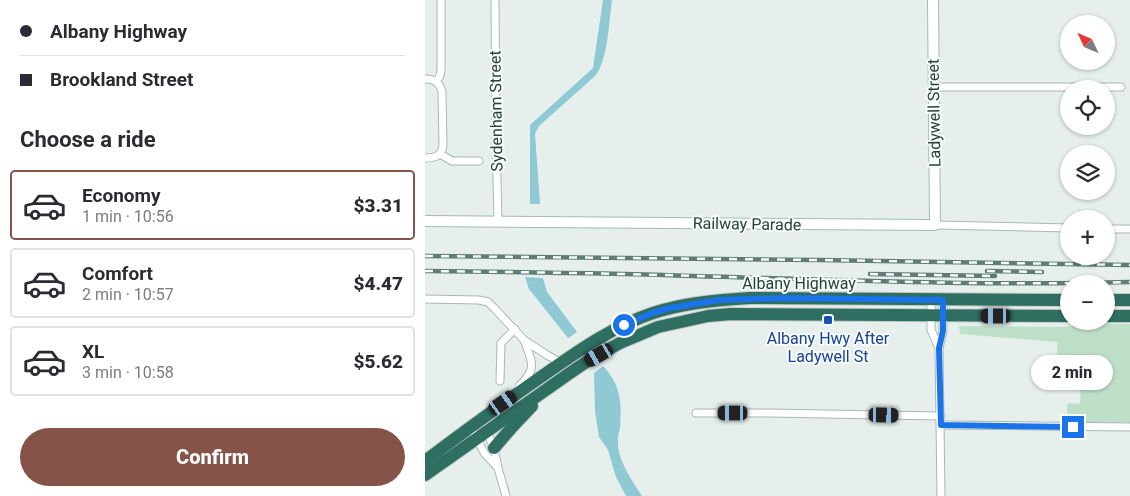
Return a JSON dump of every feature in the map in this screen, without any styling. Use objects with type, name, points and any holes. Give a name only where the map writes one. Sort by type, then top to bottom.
[{"type":"highway","name":"Albany Highway","points":[[425,461],[485,416],[599,337],[652,313],[686,305],[750,298],[1060,300]]},
{"type":"highway","points":[[1115,300],[1130,300]]},
{"type":"highway","name":"Albany Highway","points":[[425,475],[589,360],[619,343],[658,327],[708,316],[731,314],[1060,316]]},
{"type":"highway","points":[[1115,316],[1130,316]]},
{"type":"highway","points":[[494,448],[519,419],[536,403],[558,388],[567,375]]},
{"type":"street","points":[[436,82],[441,70],[441,0]]},
{"type":"street","name":"Sydenham Street","points":[[495,0],[498,221]]},
{"type":"street","name":"Ladywell Street","points":[[933,0],[935,225]]},
{"type":"street","points":[[425,80],[436,82],[442,92],[443,145],[440,154],[436,157],[425,158]]},
{"type":"street","points":[[933,87],[1121,87]]},
{"type":"street","points":[[440,154],[452,161],[479,161]]},
{"type":"street","name":"Railway Parade","points":[[425,221],[1060,228]]},
{"type":"street","points":[[1115,229],[1130,229]]},
{"type":"street","points":[[425,300],[479,300],[488,302],[524,340],[533,362],[529,374],[525,380],[485,416],[487,432],[494,448],[506,496]]},
{"type":"street","points":[[937,300],[937,316],[943,331],[939,348],[941,496]]},
{"type":"street","points":[[937,300],[937,316],[931,330],[939,348]]},
{"type":"street","points":[[500,381],[501,343],[515,329]]},
{"type":"street","points":[[524,340],[561,363]]},
{"type":"street","points":[[696,413],[941,416]]},
{"type":"street","points":[[941,425],[1130,427]]},
{"type":"street","points":[[470,427],[485,454],[498,468]]},
{"type":"green space","points":[[1115,324],[1130,324],[1130,423],[1067,422],[1068,403],[1080,404],[1081,379],[1058,377],[1057,342],[960,334],[959,326],[1060,327],[1060,330],[1115,330]]},
{"type":"water","points":[[603,0],[612,0],[607,39],[600,68],[596,75],[539,126],[535,134],[540,204],[530,204],[530,125],[593,68]]},
{"type":"water","points":[[525,277],[543,278],[547,292],[577,332],[568,338],[529,289]]},
{"type":"water","points":[[603,366],[614,380],[619,395],[621,419],[618,441],[620,457],[642,496],[626,496],[616,477],[608,450],[599,437],[595,411],[594,373]]},
{"type":"railway","points":[[425,256],[1130,265]]},
{"type":"railway","points":[[425,271],[966,283],[1130,282]]},
{"type":"railway","points":[[987,271],[1042,272]]},
{"type":"railway","points":[[870,274],[995,276]]},
{"type":"place","name":"Albany Hwy After Ladywell St","points":[[828,320]]},
{"type":"route","points":[[624,325],[652,313],[670,308],[719,300],[750,298],[943,300],[943,331],[939,348],[941,425],[1073,427]]}]
